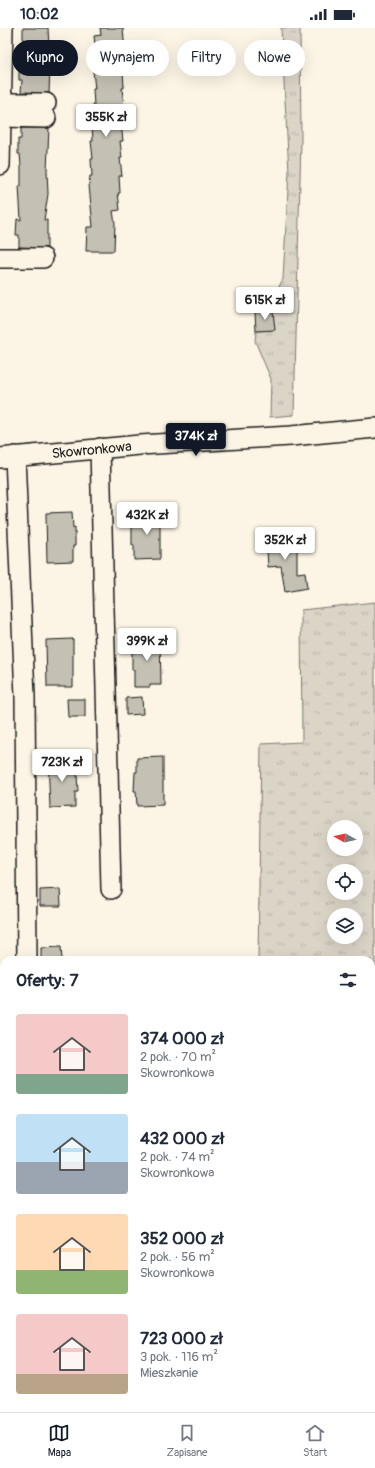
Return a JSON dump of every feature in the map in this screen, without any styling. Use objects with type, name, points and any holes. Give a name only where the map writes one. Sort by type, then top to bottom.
[{"type":"street","points":[[0,165],[3,28]]},
{"type":"street","points":[[1,110],[46,110]]},
{"type":"street","points":[[0,258],[43,258]]},
{"type":"street","name":"Skowronkowa","points":[[7,457],[100,448],[291,436],[375,428]]},
{"type":"street","points":[[100,448],[111,888]]},
{"type":"street","points":[[7,457],[26,696],[27,956]]},
{"type":"green space","points":[[281,28],[300,28],[300,40],[282,40]]},
{"type":"green space","points":[[284,76],[300,76],[301,140],[294,415],[270,417],[271,379],[255,341],[256,331],[274,330],[273,311],[275,294],[283,279],[289,172]]},
{"type":"green space","points":[[375,602],[375,956],[258,956],[261,744],[302,742],[301,610]]},
{"type":"building","points":[[23,28],[48,28],[49,40],[23,40]]},
{"type":"building","points":[[100,28],[123,28],[124,40],[94,40],[94,36],[101,35]]},
{"type":"building","points":[[19,76],[50,76],[49,93],[21,92],[22,80],[19,80]]},
{"type":"building","points":[[94,76],[123,76],[124,88],[122,88],[124,106],[122,106],[123,123],[121,123],[123,141],[120,141],[122,176],[119,176],[120,193],[118,193],[120,210],[113,211],[115,223],[114,251],[86,251],[87,227],[93,227],[89,185],[90,176],[92,176],[91,159],[93,159],[91,141],[93,141],[92,124],[94,124],[92,106],[94,106],[93,89],[95,89]]},
{"type":"building","points":[[21,128],[49,128],[47,170],[48,194],[44,220],[47,220],[47,248],[19,247],[19,235],[16,235],[17,219],[21,220],[19,186],[21,186],[21,166],[20,154],[18,154],[18,139],[21,139]]},
{"type":"building","points":[[273,311],[275,330],[256,331],[255,312]]},
{"type":"building","points":[[160,511],[160,559],[134,560],[132,526],[135,526],[134,512]]},
{"type":"building","points":[[72,512],[73,528],[75,527],[73,561],[47,562],[46,513]]},
{"type":"building","points":[[290,533],[291,545],[297,544],[297,573],[305,572],[307,588],[285,592],[281,566],[268,567],[266,534]]},
{"type":"building","points":[[135,637],[160,637],[161,685],[134,687],[132,652],[135,652]]},
{"type":"building","points":[[73,639],[73,687],[47,687],[46,640]]},
{"type":"building","points":[[142,697],[143,714],[126,715],[126,698]]},
{"type":"building","points":[[67,699],[85,699],[85,717],[68,717]]},
{"type":"building","points":[[163,757],[163,805],[137,806],[136,791],[134,791],[135,772],[137,772],[137,758]]},
{"type":"building","points":[[75,759],[75,774],[77,774],[78,792],[75,792],[75,807],[50,808],[48,760]]},
{"type":"building","points":[[60,889],[61,906],[40,906],[40,890]]},
{"type":"building","points":[[61,947],[62,956],[41,956],[41,948]]}]
